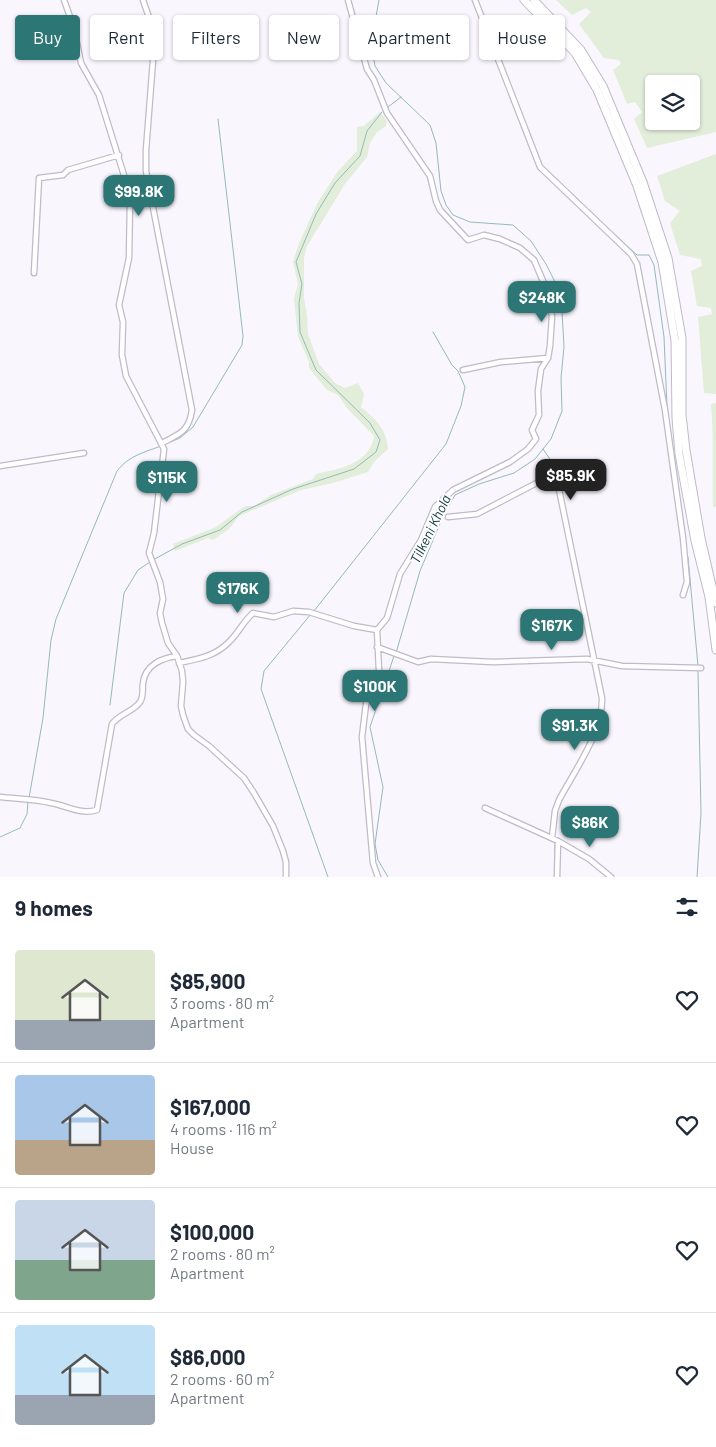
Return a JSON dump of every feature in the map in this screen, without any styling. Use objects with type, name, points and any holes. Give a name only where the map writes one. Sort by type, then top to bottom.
[{"type":"main road","points":[[524,0],[575,53],[597,90],[637,186],[662,262],[675,341],[676,418],[680,454],[695,542],[708,597],[716,650]]},
{"type":"main road","points":[[534,0],[582,50],[603,86],[643,182],[668,258],[682,338],[682,415],[686,450],[701,538],[716,603]]},
{"type":"street","points":[[64,0],[74,28],[82,63],[99,95],[128,185],[130,203],[128,258],[119,305],[123,322],[121,340],[123,368],[164,449],[154,533],[149,552],[160,582],[163,599],[160,613],[162,623],[168,643],[177,656],[183,682],[181,706],[188,728],[244,778],[254,793],[273,826],[283,852],[286,862],[286,877]]},
{"type":"street","points":[[143,0],[155,35],[146,170],[192,410],[190,422],[182,433],[162,443]]},
{"type":"street","points":[[348,0],[367,69],[374,80],[392,121],[430,176],[440,210],[468,240],[484,236],[500,239],[520,248],[534,260],[546,288],[552,316],[548,358],[541,369],[538,391],[539,415],[532,430],[536,439],[528,449],[510,462],[452,490],[435,507],[421,540],[400,574],[386,618],[377,630],[379,672],[366,704],[362,737],[373,862],[378,877]]},
{"type":"street","points":[[475,0],[540,167],[631,254],[637,264],[664,410],[683,538],[687,582],[683,595]]},
{"type":"street","points":[[34,273],[39,178],[63,175],[68,170],[119,155]]},
{"type":"street","points":[[463,370],[501,362],[548,358]]},
{"type":"street","points":[[0,466],[4,467],[48,457],[84,453]]},
{"type":"street","points":[[448,517],[477,514],[552,475],[556,475],[602,698],[603,711],[600,722],[555,811],[557,877]]},
{"type":"street","points":[[179,663],[207,658],[220,650],[231,640],[244,621],[253,614],[274,617],[293,611],[312,613],[354,626],[377,630]]},
{"type":"street","points":[[377,647],[418,662],[431,659],[492,662],[594,660],[622,666],[699,668]]},
{"type":"street","points":[[0,797],[50,802],[80,812],[89,813],[97,810],[112,724],[138,704],[142,697],[144,676],[149,668],[165,658],[177,656]]},
{"type":"street","points":[[485,808],[555,839],[589,859],[611,877]]},
{"type":"green space","points":[[556,0],[716,0],[716,132],[647,148],[634,119],[642,112],[635,102],[627,104],[613,70],[621,64],[619,60],[604,58],[579,24],[591,12],[586,8],[572,15]]},
{"type":"green space","points":[[380,112],[387,121],[386,126],[377,132],[370,143],[367,157],[345,184],[307,246],[304,258],[304,299],[308,334],[319,364],[335,383],[345,388],[358,383],[364,394],[361,407],[383,430],[388,449],[374,462],[368,472],[333,483],[301,490],[239,516],[229,529],[213,540],[208,538],[175,551],[173,544],[216,527],[245,506],[254,506],[271,495],[313,479],[316,474],[352,464],[366,453],[371,445],[374,436],[347,408],[338,395],[327,390],[309,368],[309,362],[298,337],[294,299],[298,284],[293,262],[299,243],[318,202],[338,171],[357,151],[357,127],[364,126]]},
{"type":"green space","points":[[716,154],[716,394],[704,393],[698,317],[712,314],[711,308],[697,306],[691,271],[702,266],[701,259],[680,255],[670,223],[680,211],[665,201],[657,176]]},
{"type":"green space","points":[[716,403],[716,507],[713,507],[711,404]]},
{"type":"waterway","name":"Tilkeni Khola","points":[[379,0],[371,44],[375,66],[386,83],[430,125],[436,143],[441,191],[446,205],[453,215],[470,222],[513,225],[531,241],[556,284],[562,311],[564,347],[561,378],[562,411],[551,439],[535,459],[514,473],[479,484],[455,495],[444,514],[420,571],[396,653]]},
{"type":"waterway","points":[[388,107],[401,97]]},
{"type":"waterway","points":[[153,560],[182,544],[220,530],[242,512],[293,489],[354,469],[376,452],[380,440],[370,423],[316,370],[300,332],[299,303],[302,284],[296,262],[316,214],[335,183],[360,156],[367,131],[382,112]]},
{"type":"waterway","points":[[165,444],[180,438],[193,427],[242,345],[243,336],[218,119]]},
{"type":"waterway","points":[[616,236],[637,255],[649,255],[654,265],[664,337],[667,407]]},
{"type":"waterway","points":[[314,611],[446,444],[461,406],[465,387],[458,371],[452,365],[433,332]]},
{"type":"waterway","points":[[29,798],[43,718],[51,640],[56,619],[117,471],[132,458],[161,446]]},
{"type":"waterway","points":[[543,449],[556,468],[557,474]]},
{"type":"waterway","points":[[571,539],[576,559]]},
{"type":"waterway","points":[[688,557],[698,666]]},
{"type":"waterway","points":[[110,705],[124,593],[138,570],[150,562]]},
{"type":"waterway","points":[[311,614],[264,671],[261,689],[328,877]]},
{"type":"waterway","name":"Tilkeni Khola","points":[[388,877],[378,860],[375,844],[383,787],[370,727],[394,656]]},
{"type":"waterway","points":[[697,877],[701,813],[698,670]]},
{"type":"waterway","points":[[595,737],[603,720],[604,700]]},
{"type":"waterway","points":[[0,837],[20,828],[27,814],[28,802]]},
{"type":"waterway","points":[[555,841],[555,872]]}]
